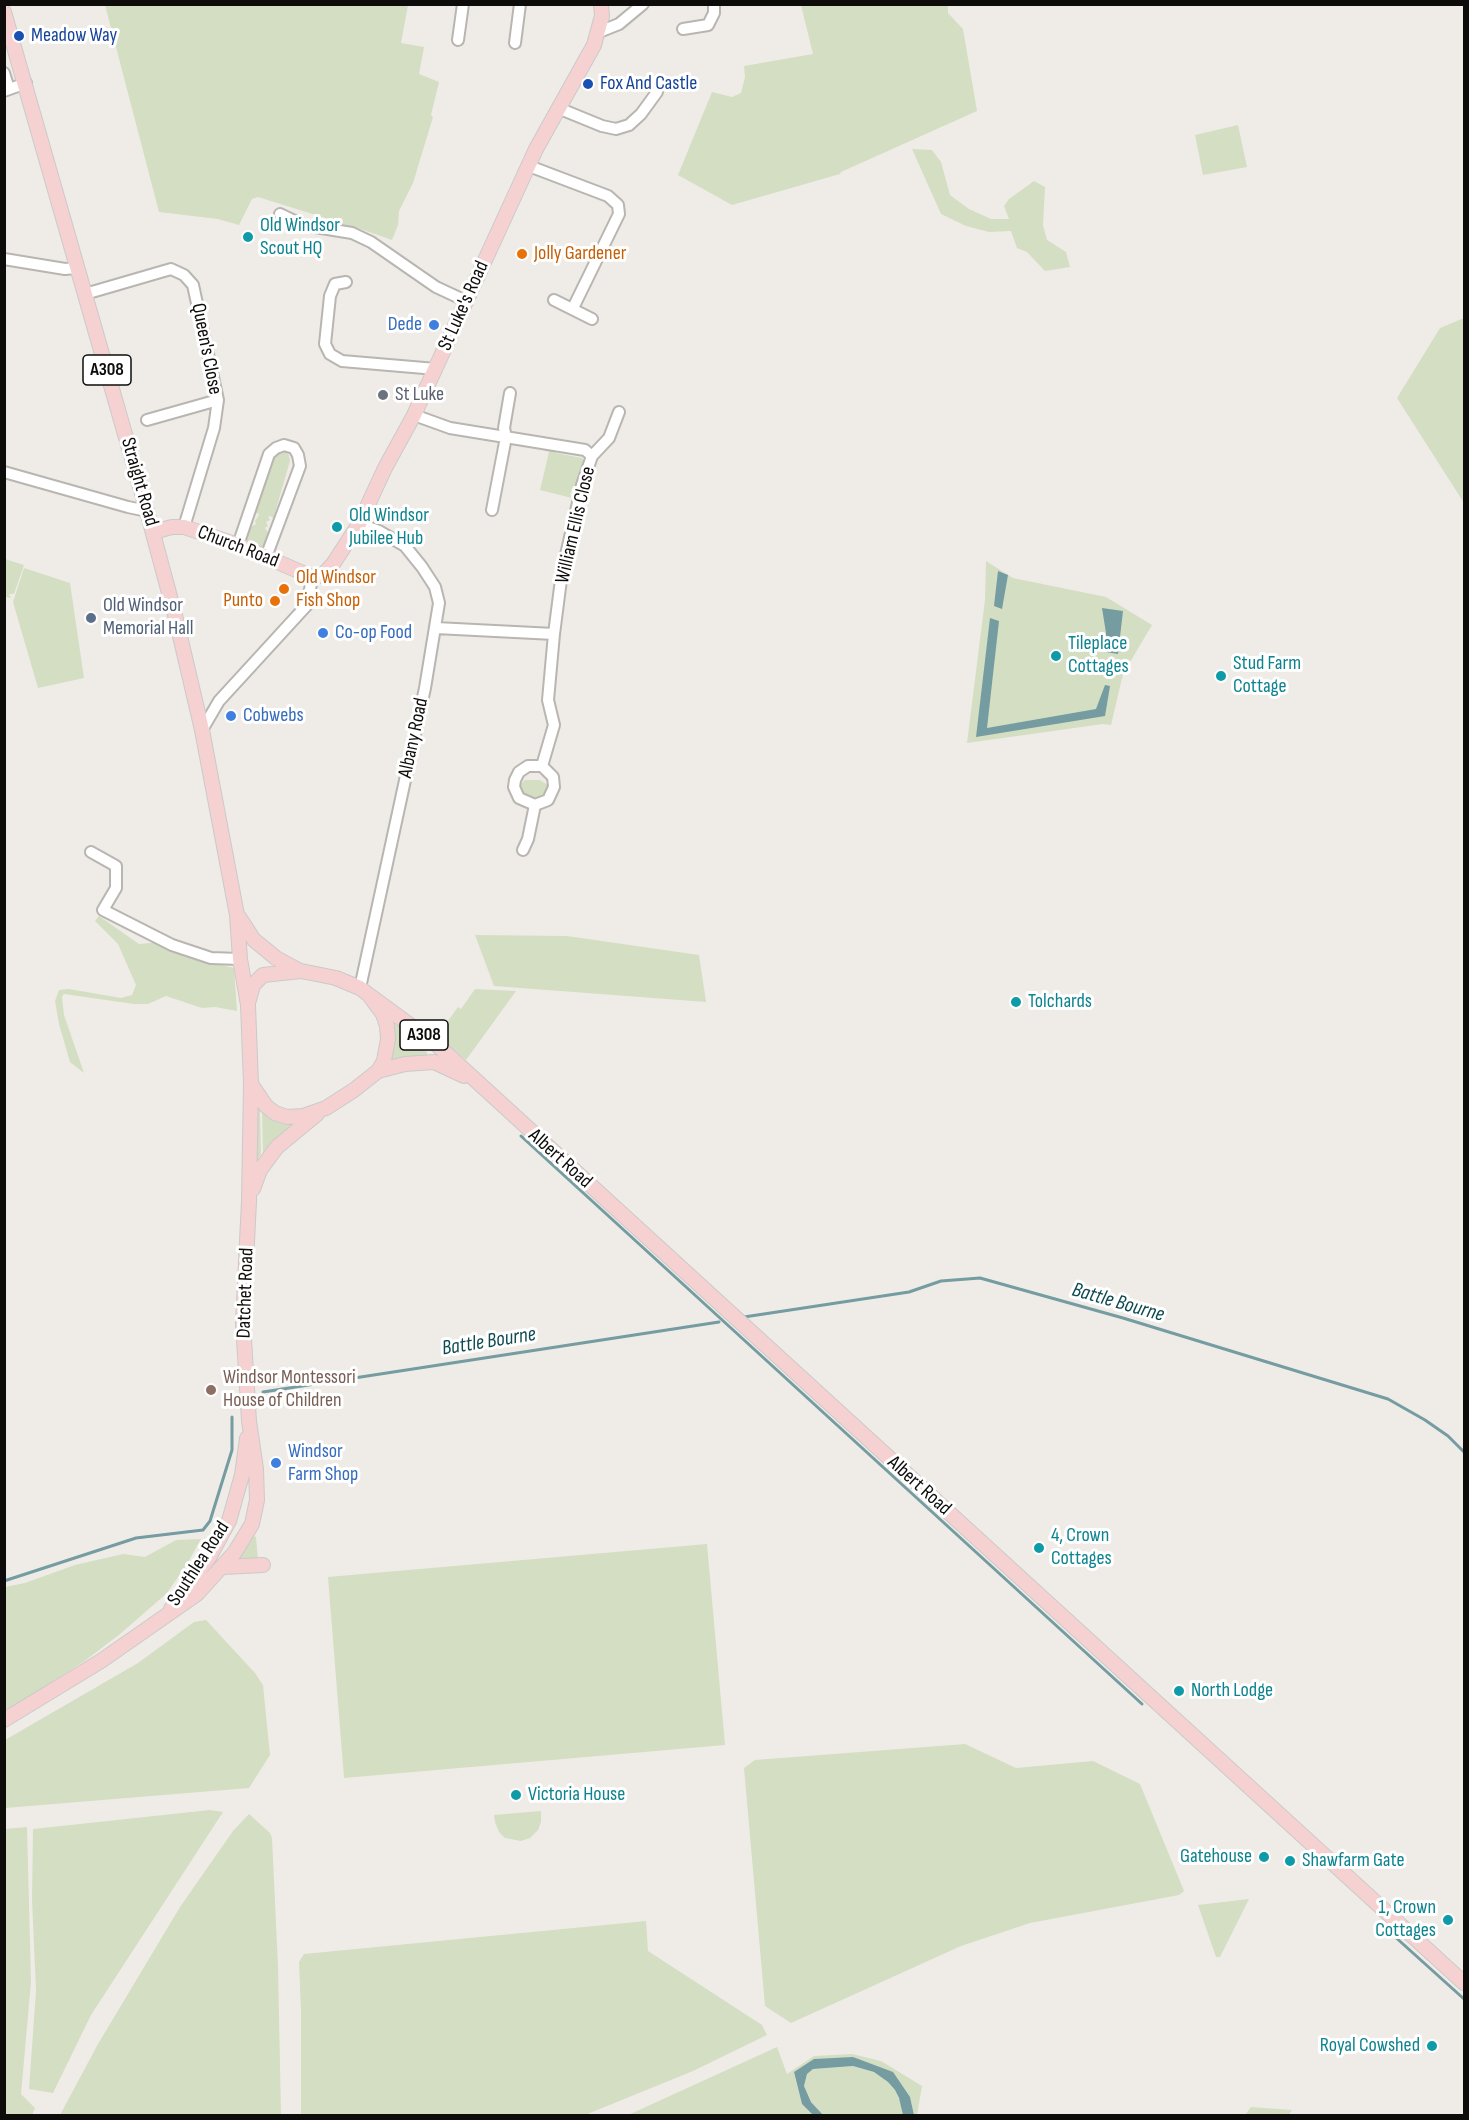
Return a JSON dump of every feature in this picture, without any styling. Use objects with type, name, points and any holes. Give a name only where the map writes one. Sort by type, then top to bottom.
[{"type":"main road","points":[[599,32],[602,16],[601,4]]},
{"type":"main road","name":"Straight Road","points":[[4,12],[26,83],[76,268],[86,294],[178,628],[202,729],[237,915],[240,959]]},
{"type":"main road","name":"St Luke's Road","points":[[316,576],[333,564],[359,524],[436,369],[536,149],[599,32]]},
{"type":"main road","name":"Church Road","points":[[153,532],[172,526],[184,527],[238,545],[316,576]]},
{"type":"main road","name":"A308","points":[[237,915],[254,939],[276,958],[300,971]]},
{"type":"main road","name":"A308","points":[[240,959],[248,1005],[251,1084],[266,1106],[281,1116],[294,1118],[326,1108],[378,1071],[384,1061],[388,1039],[383,1014],[365,991],[336,978],[300,971],[263,975],[253,985],[248,1005]]},
{"type":"main road","name":"Albert Road","points":[[365,991],[437,1045],[1464,1983]]},
{"type":"main road","name":"A308","points":[[378,1071],[405,1064],[434,1062],[474,1080]]},
{"type":"main road","name":"Datchet Road","points":[[249,1421],[243,1323],[249,1201],[251,1084]]},
{"type":"main road","name":"Datchet Road","points":[[249,1201],[260,1170],[272,1153],[326,1108]]},
{"type":"main road","name":"Southlea Road","points":[[163,1619],[210,1556],[229,1521],[242,1475],[249,1421]]},
{"type":"main road","name":"Southlea Road","points":[[4,1720],[93,1666],[163,1619],[197,1594],[223,1567],[252,1524],[257,1500],[256,1470],[249,1421]]},
{"type":"main road","points":[[229,1521],[252,1524]]},
{"type":"main road","points":[[223,1567],[263,1565]]},
{"type":"street","points":[[458,40],[463,4]]},
{"type":"street","points":[[514,43],[520,4]]},
{"type":"street","points":[[599,32],[619,24],[643,4]]},
{"type":"street","points":[[683,29],[708,25],[714,13],[714,4]]},
{"type":"street","points":[[4,73],[7,90],[26,83]]},
{"type":"street","points":[[558,108],[602,126],[616,129],[629,125],[641,114],[657,92]]},
{"type":"street","points":[[529,166],[608,196],[618,205],[619,214],[573,308]]},
{"type":"street","points":[[280,214],[303,225],[352,233],[371,242],[435,287],[466,301]]},
{"type":"street","points":[[4,259],[65,269],[76,268]]},
{"type":"street","name":"Queen's Close","points":[[86,294],[171,268],[184,275],[193,285],[218,400],[214,428],[184,527]]},
{"type":"street","points":[[346,282],[335,284],[330,296],[325,344],[330,354],[342,361],[436,369]]},
{"type":"street","points":[[554,300],[592,318]]},
{"type":"street","points":[[492,510],[506,437],[504,428],[510,393]]},
{"type":"street","points":[[147,420],[218,400]]},
{"type":"street","points":[[592,456],[609,438],[619,412]]},
{"type":"street","name":"William Ellis Close","points":[[414,415],[450,428],[585,450],[592,456],[582,485],[562,572],[548,700],[554,725],[542,766]]},
{"type":"street","points":[[238,545],[269,454],[284,445],[294,448],[300,466],[266,557]]},
{"type":"street","points":[[4,472],[147,511]]},
{"type":"street","name":"Albany Road","points":[[359,524],[379,531],[405,546],[435,586],[439,603],[425,688],[365,991]]},
{"type":"street","name":"St Luke's Road","points":[[202,729],[219,701],[306,605],[311,584],[316,576]]},
{"type":"street","points":[[436,628],[554,633]]},
{"type":"street","points":[[528,766],[542,766],[553,777],[554,788],[548,800],[535,805],[519,798],[514,787],[515,780],[519,772],[528,766]]},
{"type":"street","points":[[523,850],[528,839],[535,805]]},
{"type":"street","points":[[92,852],[116,866],[117,888],[103,910],[172,945],[211,958],[240,959]]},
{"type":"green space","points":[[105,5],[408,5],[401,43],[424,47],[419,74],[439,82],[431,115],[433,117],[413,183],[399,211],[398,225],[392,240],[355,227],[353,233],[346,231],[335,221],[258,197],[252,199],[239,225],[218,219],[159,212]]},
{"type":"green space","points":[[801,5],[948,5],[948,13],[963,29],[977,111],[840,174],[732,205],[678,175],[712,92],[732,97],[741,93],[745,77],[744,66],[813,54]]},
{"type":"green space","points":[[1238,125],[1247,167],[1203,175],[1195,135]]},
{"type":"green space","points":[[912,149],[932,150],[941,162],[950,195],[969,209],[991,219],[1009,219],[1004,206],[1009,199],[1034,181],[1045,187],[1043,225],[1047,240],[1066,252],[1070,267],[1045,271],[1027,252],[1017,248],[1011,231],[989,232],[966,226],[941,214]]},
{"type":"green space","points":[[1464,318],[1464,503],[1397,398],[1440,328]]},
{"type":"green space","points":[[544,447],[556,453],[582,458],[587,466],[586,468],[581,467],[576,486],[573,486],[570,495],[580,500],[540,490],[549,452],[543,450]]},
{"type":"green space","points":[[283,450],[289,455],[290,461],[274,516],[275,520],[271,516],[266,522],[268,526],[265,528],[270,536],[266,546],[258,549],[246,544],[247,529],[256,524],[255,521],[259,515],[258,513],[252,514],[255,512],[272,456]]},
{"type":"green space","points":[[5,559],[24,565],[14,594],[9,594],[11,598],[5,597]]},
{"type":"green space","points":[[986,561],[1013,578],[1106,597],[1152,625],[1123,674],[1111,725],[1103,724],[967,743],[985,600]]},
{"type":"green space","points":[[24,568],[70,583],[84,678],[38,688],[13,602]]},
{"type":"green space","points":[[525,780],[540,780],[551,787],[546,801],[531,799],[519,791]]},
{"type":"green space","points":[[99,916],[139,944],[162,942],[201,960],[234,968],[237,1011],[215,1007],[202,1008],[166,996],[148,1004],[134,1004],[64,994],[62,997],[64,1015],[84,1073],[70,1062],[55,1001],[59,990],[69,989],[121,998],[132,995],[136,985],[118,944],[95,921]]},
{"type":"green space","points":[[475,935],[567,936],[699,955],[706,1002],[494,986]]},
{"type":"green space","points":[[475,989],[516,991],[466,1060],[437,1036],[458,1007],[461,1009]]},
{"type":"green space","points":[[389,1021],[397,1026],[399,1023],[423,1043],[420,1047],[427,1052],[427,1058],[389,1063]]},
{"type":"green space","points":[[256,1106],[260,1109],[261,1154],[256,1160]]},
{"type":"green space","points":[[262,1111],[290,1123],[291,1127],[273,1141],[263,1153]]},
{"type":"green space","points":[[251,1535],[256,1537],[258,1559],[234,1561]]},
{"type":"green space","points":[[201,1539],[186,1566],[166,1594],[86,1660],[5,1712],[5,1587],[25,1583],[75,1565],[123,1554],[145,1557],[176,1540]]},
{"type":"green space","points":[[707,1544],[725,1745],[344,1778],[328,1577]]},
{"type":"green space","points":[[206,1620],[255,1673],[263,1685],[270,1755],[249,1788],[5,1808],[5,1740],[138,1663],[194,1622]]},
{"type":"green space","points":[[965,1744],[1016,1768],[1093,1761],[1140,1784],[1184,1891],[1179,1895],[1030,1923],[961,1946],[791,2023],[765,2006],[744,1768],[755,1760]]},
{"type":"green space","points":[[210,1810],[223,1812],[91,2015],[53,2093],[29,2089],[36,1991],[32,1899],[33,1829]]},
{"type":"green space","points":[[541,1811],[538,1830],[530,1838],[521,1841],[505,1838],[499,1832],[495,1822],[494,1815]]},
{"type":"green space","points":[[249,1814],[270,1833],[272,1838],[278,1966],[281,2115],[60,2115],[98,2044],[180,1907],[233,1831]]},
{"type":"green space","points":[[27,1827],[31,1982],[21,2094],[35,2108],[32,2115],[5,2115],[5,1829]]},
{"type":"green space","points":[[1249,1899],[1220,1957],[1216,1957],[1198,1905]]},
{"type":"green space","points":[[646,1921],[648,1951],[762,2025],[767,2035],[693,2071],[585,2115],[301,2115],[299,1962],[304,1954]]},
{"type":"green space","points":[[777,2047],[787,2074],[814,2056],[852,2054],[881,2061],[922,2086],[917,2115],[914,2115],[910,2097],[853,2057],[794,2073],[802,2104],[813,2115],[626,2116]]},
{"type":"green space","points":[[853,2066],[874,2072],[888,2082],[895,2090],[903,2115],[823,2115],[811,2102],[804,2086],[807,2074],[813,2069]]},
{"type":"green space","points":[[1251,2107],[1292,2110],[1289,2115],[1245,2115]]},
{"type":"water","points":[[998,571],[1008,575],[1002,609],[994,606]]},
{"type":"water","points":[[1102,608],[1123,611],[1118,654],[1106,652]]},
{"type":"water","points":[[990,618],[999,621],[987,728],[1096,709],[1105,685],[1110,686],[1105,716],[976,737]]},
{"type":"water","points":[[853,2057],[893,2072],[910,2097],[914,2115],[903,2115],[899,2098],[888,2082],[874,2072],[853,2066],[813,2069],[807,2074],[804,2086],[811,2102],[823,2115],[813,2115],[802,2104],[794,2072],[814,2059]]},
{"type":"waterway","points":[[521,1136],[1142,1704]]},
{"type":"waterway","name":"Battle Bourne","points":[[744,1317],[909,1292],[941,1281],[980,1278],[1123,1318],[1388,1399],[1448,1436],[1464,1452]]},
{"type":"waterway","name":"Battle Bourne","points":[[263,1392],[719,1322]]},
{"type":"waterway","name":"Battle Bourne","points":[[4,1581],[136,1538],[203,1530],[210,1521],[232,1450],[232,1417]]},
{"type":"waterway","points":[[1393,1935],[1464,1999]]},
{"type":"place","name":"Meadow Way","points":[[19,36]]},
{"type":"place","name":"Fox And Castle","points":[[588,84]]},
{"type":"place","name":"Old Windsor Scout HQ","points":[[248,237]]},
{"type":"place","name":"Jolly Gardener","points":[[522,254]]},
{"type":"place","name":"Dede","points":[[434,325]]},
{"type":"place","name":"St Luke","points":[[383,395]]},
{"type":"place","name":"Old Windsor Jubilee Hub","points":[[337,527]]},
{"type":"place","name":"Old Windsor Fish Shop","points":[[284,589]]},
{"type":"place","name":"Punto","points":[[275,601]]},
{"type":"place","name":"Old Windsor Memorial Hall","points":[[91,618]]},
{"type":"place","name":"Co-op Food","points":[[323,633]]},
{"type":"place","name":"Tileplace Cottages","points":[[1056,656]]},
{"type":"place","name":"Stud Farm Cottage","points":[[1221,676]]},
{"type":"place","name":"Cobwebs","points":[[231,716]]},
{"type":"place","name":"Tolchards","points":[[1016,1002]]},
{"type":"place","name":"Windsor Montessori House of Children","points":[[211,1390]]},
{"type":"place","name":"Windsor Farm Shop","points":[[276,1463]]},
{"type":"place","name":"4, Crown Cottages","points":[[1039,1548]]},
{"type":"place","name":"North Lodge","points":[[1179,1691]]},
{"type":"place","name":"Victoria House","points":[[516,1795]]},
{"type":"place","name":"Gatehouse","points":[[1264,1857]]},
{"type":"place","name":"Shawfarm Gate","points":[[1290,1861]]},
{"type":"place","name":"1, Crown Cottages","points":[[1448,1920]]},
{"type":"place","name":"Royal Cowshed","points":[[1432,2046]]}]
